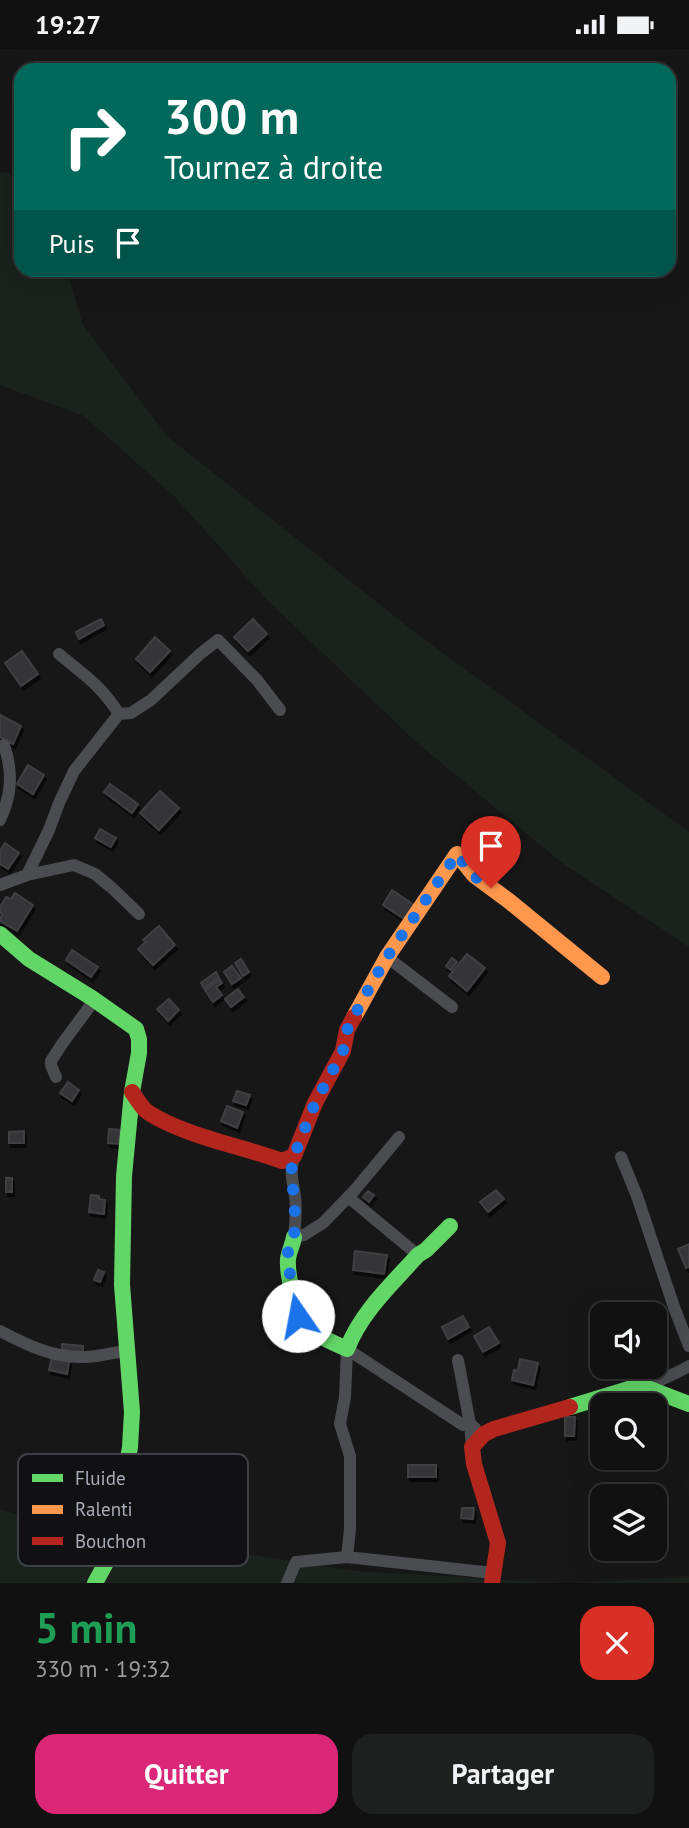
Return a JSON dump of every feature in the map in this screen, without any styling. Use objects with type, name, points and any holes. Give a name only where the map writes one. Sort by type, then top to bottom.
[{"type":"street","points":[[27,874],[74,771],[119,714],[131,713],[151,700],[218,639],[257,680],[280,711]]},
{"type":"street","points":[[59,654],[94,682],[111,700],[119,714]]},
{"type":"street","points":[[0,820],[10,788],[10,762],[5,745]]},
{"type":"street","points":[[484,1434],[470,1424],[463,1425],[347,1349],[305,1326],[298,1316],[288,1264],[288,1252],[294,1244],[295,1197],[289,1162],[315,1103],[343,1051],[347,1030],[387,957],[457,854],[474,876],[602,977]]},
{"type":"street","points":[[0,885],[27,874],[74,865],[95,874],[139,914]]},
{"type":"street","points":[[2,940],[136,1029],[139,1039],[124,1177],[122,1285],[132,1412],[129,1454]]},
{"type":"street","points":[[387,957],[452,1007]]},
{"type":"street","points":[[56,1077],[51,1061],[90,1006],[92,998]]},
{"type":"street","points":[[132,1092],[146,1112],[192,1133],[289,1162]]},
{"type":"street","points":[[129,1119],[146,1112]]},
{"type":"street","points":[[294,1237],[304,1235],[323,1223],[398,1137]]},
{"type":"street","points":[[621,1157],[689,1346]]},
{"type":"street","points":[[348,1197],[418,1255]]},
{"type":"street","points":[[346,1557],[350,1529],[350,1456],[340,1424],[349,1341],[362,1321],[418,1255],[450,1226]]},
{"type":"street","points":[[0,1331],[57,1356],[87,1358],[128,1351]]},
{"type":"street","points":[[287,1583],[296,1562],[346,1557],[493,1578],[498,1542],[477,1476],[458,1360]]},
{"type":"street","points":[[647,1388],[657,1380],[677,1374],[689,1366]]},
{"type":"street","points":[[472,1447],[484,1434],[517,1421],[632,1388],[647,1388],[689,1404]]},
{"type":"street","points":[[95,1583],[104,1566]]},
{"type":"shaded area","points":[[0,172],[9,173],[14,179],[14,277],[69,277],[83,325],[168,437],[421,637],[689,832],[689,947],[562,863],[416,742],[267,600],[176,498],[84,416],[0,385]]},
{"type":"shaded area","points":[[0,1509],[18,1515],[18,1566],[248,1566],[248,1554],[356,1571],[564,1583],[0,1583]]},
{"type":"shaded area","points":[[689,1577],[689,1583],[564,1583]]},
{"type":"building","points":[[101,619],[104,625],[79,639],[76,632]]},
{"type":"building","points":[[253,619],[267,634],[248,651],[234,637]]},
{"type":"building","points":[[155,637],[170,651],[150,672],[136,659]]},
{"type":"building","points":[[22,651],[38,674],[21,686],[5,663]]},
{"type":"building","points":[[0,715],[21,726],[13,744],[0,737]]},
{"type":"building","points":[[28,765],[44,775],[33,794],[17,784]]},
{"type":"building","points":[[110,784],[138,804],[132,813],[104,792]]},
{"type":"building","points":[[160,791],[179,808],[159,830],[140,813]]},
{"type":"building","points":[[100,829],[116,838],[111,847],[95,838]]},
{"type":"building","points":[[5,843],[19,853],[8,869],[0,864],[0,851]]},
{"type":"building","points":[[392,890],[414,905],[404,919],[383,905]]},
{"type":"building","points":[[15,893],[33,905],[17,931],[0,921],[0,907],[6,897],[11,899]]},
{"type":"building","points":[[159,926],[175,945],[153,965],[138,949],[146,942],[143,940]]},
{"type":"building","points":[[72,950],[98,967],[91,977],[66,960]]},
{"type":"building","points":[[467,954],[485,968],[467,991],[449,976]]},
{"type":"building","points":[[452,958],[457,962],[451,970],[446,966]]},
{"type":"building","points":[[241,959],[249,972],[243,976],[235,963]]},
{"type":"building","points":[[232,966],[241,978],[232,984],[224,972]]},
{"type":"building","points":[[216,972],[219,978],[204,988],[201,983]]},
{"type":"building","points":[[220,980],[222,983],[216,987],[222,995],[213,1002],[205,990]]},
{"type":"building","points":[[238,989],[244,997],[231,1007],[225,999]]},
{"type":"building","points":[[169,999],[179,1010],[168,1021],[157,1009]]},
{"type":"building","points":[[68,1082],[79,1090],[72,1101],[60,1093]]},
{"type":"building","points":[[237,1091],[250,1095],[246,1105],[233,1101]]},
{"type":"building","points":[[227,1106],[243,1112],[237,1128],[221,1121]]},
{"type":"building","points":[[109,1129],[120,1130],[119,1144],[108,1143]]},
{"type":"building","points":[[24,1131],[24,1143],[9,1143],[9,1132]]},
{"type":"building","points":[[6,1178],[12,1178],[12,1192],[6,1192]]},
{"type":"building","points":[[496,1190],[504,1199],[488,1212],[480,1202]]},
{"type":"building","points":[[368,1191],[374,1195],[369,1202],[363,1197]]},
{"type":"building","points":[[91,1195],[105,1200],[104,1214],[89,1212]]},
{"type":"building","points":[[689,1244],[689,1267],[686,1268],[678,1249]]},
{"type":"building","points":[[355,1251],[387,1255],[384,1274],[353,1270]]},
{"type":"building","points":[[98,1270],[104,1272],[100,1282],[94,1280]]},
{"type":"building","points":[[315,1297],[326,1298],[325,1311],[314,1310]]},
{"type":"building","points":[[463,1316],[469,1327],[448,1339],[442,1327]]},
{"type":"building","points":[[489,1327],[499,1343],[483,1352],[474,1336]]},
{"type":"building","points":[[62,1344],[83,1346],[83,1352],[62,1350]]},
{"type":"building","points":[[52,1357],[69,1361],[67,1374],[49,1370]]},
{"type":"building","points":[[520,1359],[538,1363],[533,1385],[512,1380],[514,1370],[518,1371]]},
{"type":"building","points":[[565,1417],[575,1417],[574,1436],[565,1436]]},
{"type":"building","points":[[408,1465],[436,1465],[436,1477],[408,1477]]},
{"type":"building","points":[[462,1508],[474,1508],[473,1519],[461,1518]]},
{"type":"traffic: fast","points":[[0,934],[29,959],[136,1029],[139,1039],[124,1176],[122,1285],[132,1412],[129,1454]]},
{"type":"traffic: fast","points":[[294,1237],[288,1267],[300,1316],[317,1334],[347,1349],[360,1323],[378,1299],[418,1255],[450,1226]]},
{"type":"traffic: fast","points":[[570,1407],[632,1388],[647,1388],[689,1404]]},
{"type":"traffic: fast","points":[[95,1583],[104,1566]]},
{"type":"traffic: slow","points":[[354,1017],[387,957],[457,854],[474,875],[602,977]]},
{"type":"traffic: jam","points":[[132,1092],[146,1111],[163,1121],[282,1161],[294,1156],[315,1103],[343,1051],[347,1030],[354,1017]]},
{"type":"traffic: jam","points":[[492,1583],[498,1543],[474,1464],[472,1447],[484,1434],[494,1429],[570,1407]]},
{"type":"route","points":[[298,1316],[288,1264],[288,1252],[294,1244],[295,1197],[291,1171],[294,1156],[315,1103],[343,1051],[347,1030],[387,957],[457,854],[474,876],[491,888]]}]
